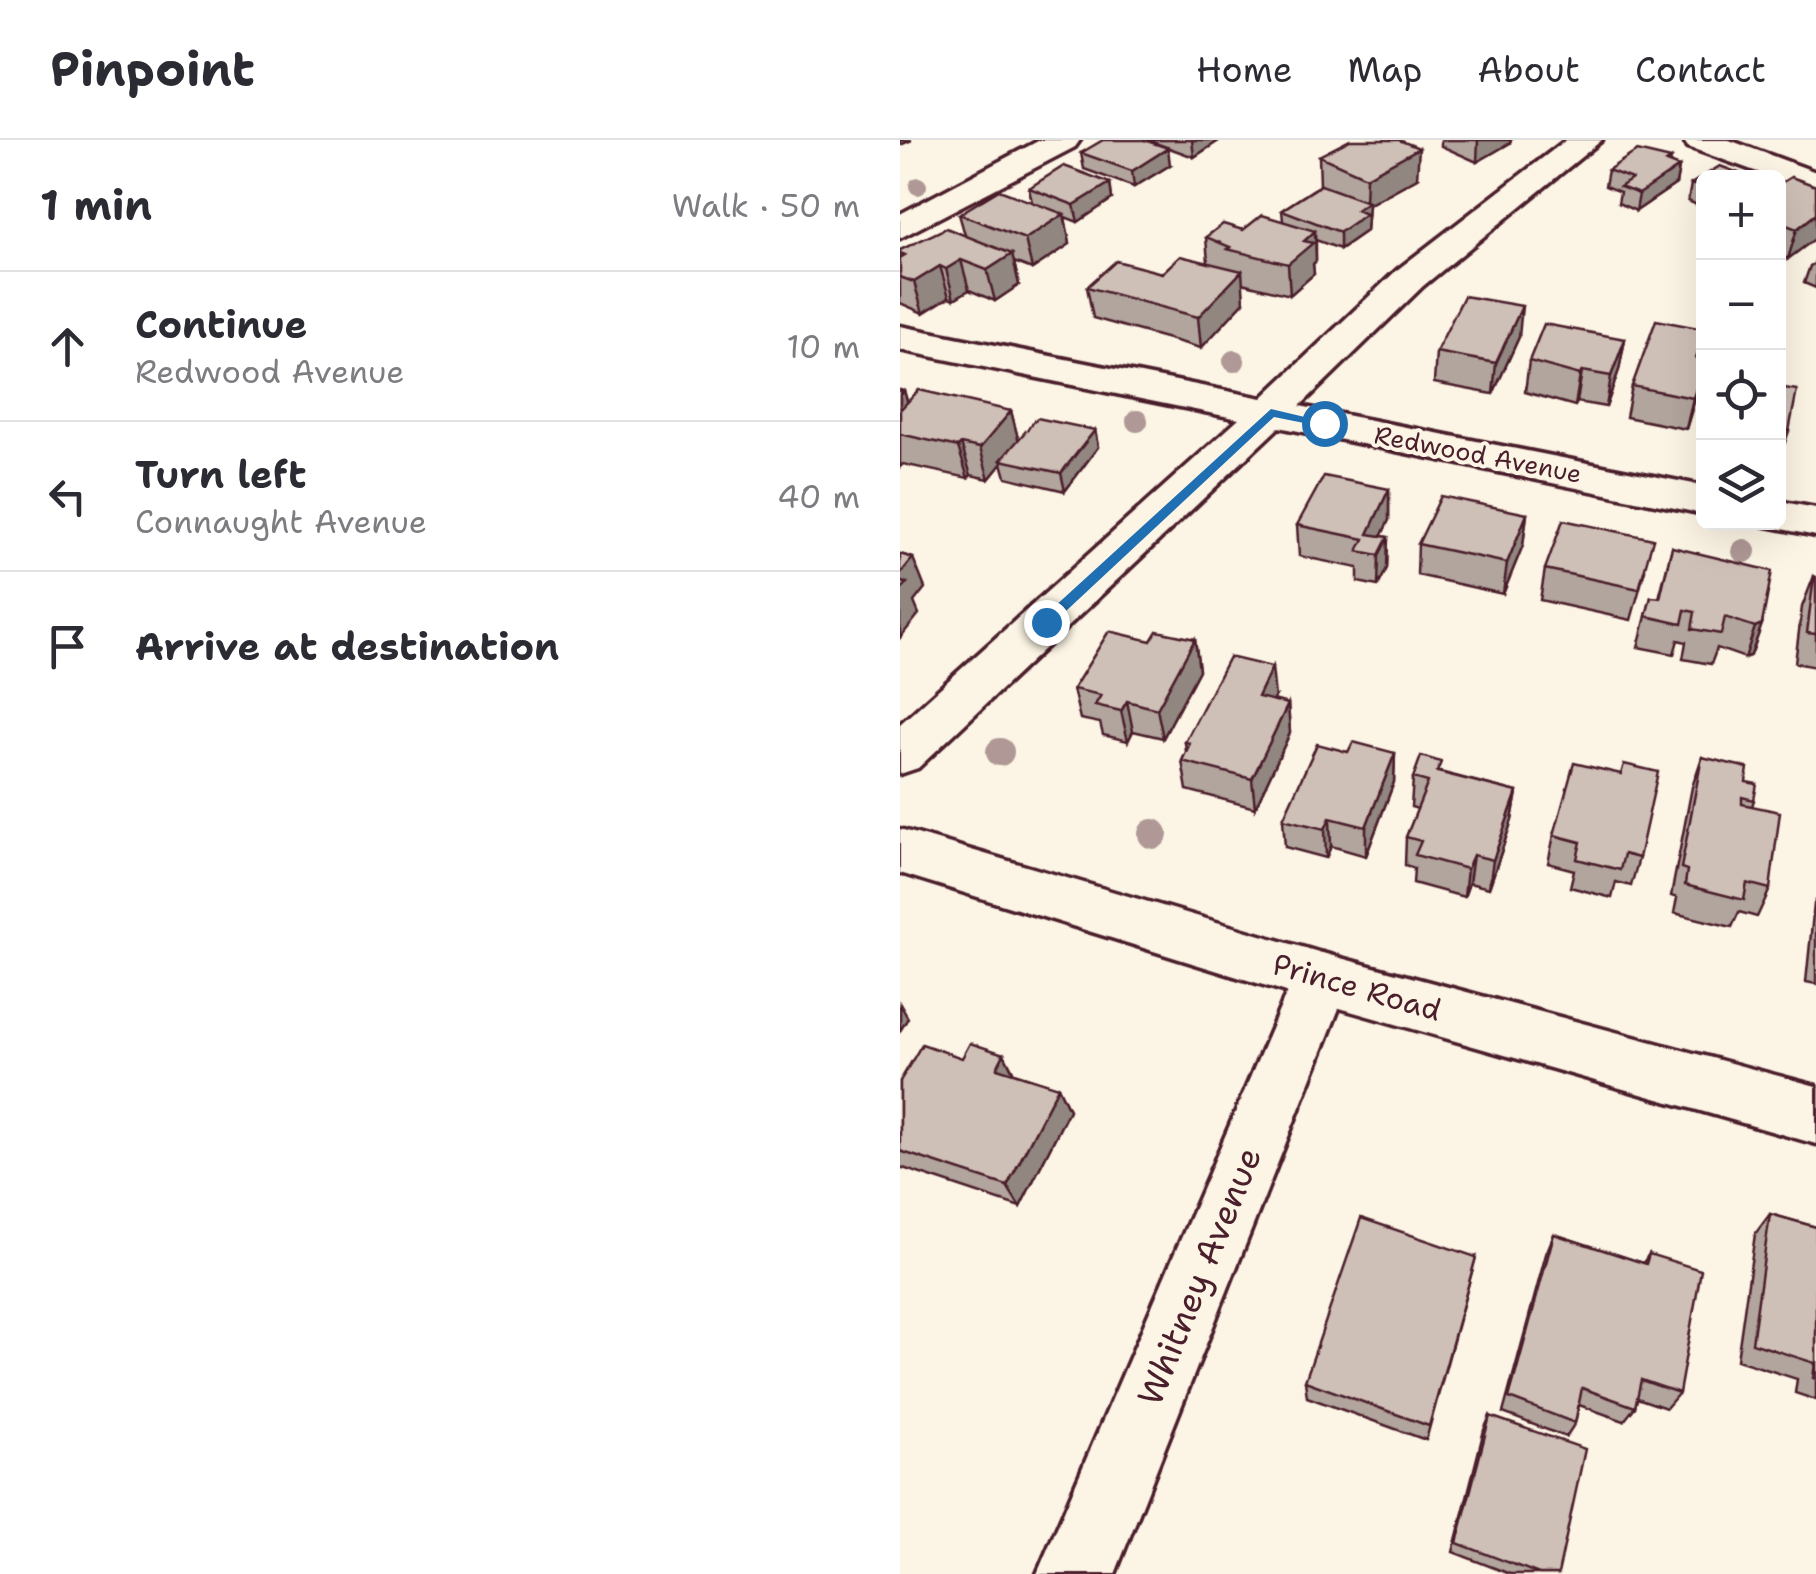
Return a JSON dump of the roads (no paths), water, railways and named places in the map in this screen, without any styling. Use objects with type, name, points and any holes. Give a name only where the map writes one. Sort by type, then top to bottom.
[{"type":"street","points":[[900,228],[1064,140]]},
{"type":"street","points":[[900,754],[1271,412],[1410,278],[1586,140]]},
{"type":"street","points":[[1699,140],[1816,183]]},
{"type":"street","name":"Redwood Avenue","points":[[900,338],[1696,498]]},
{"type":"street","points":[[1786,516],[1816,522]]},
{"type":"street","name":"Prince Road","points":[[900,851],[1322,978],[1816,1115]]},
{"type":"street","name":"Whitney Avenue","points":[[1076,1574],[1322,978]]}]
